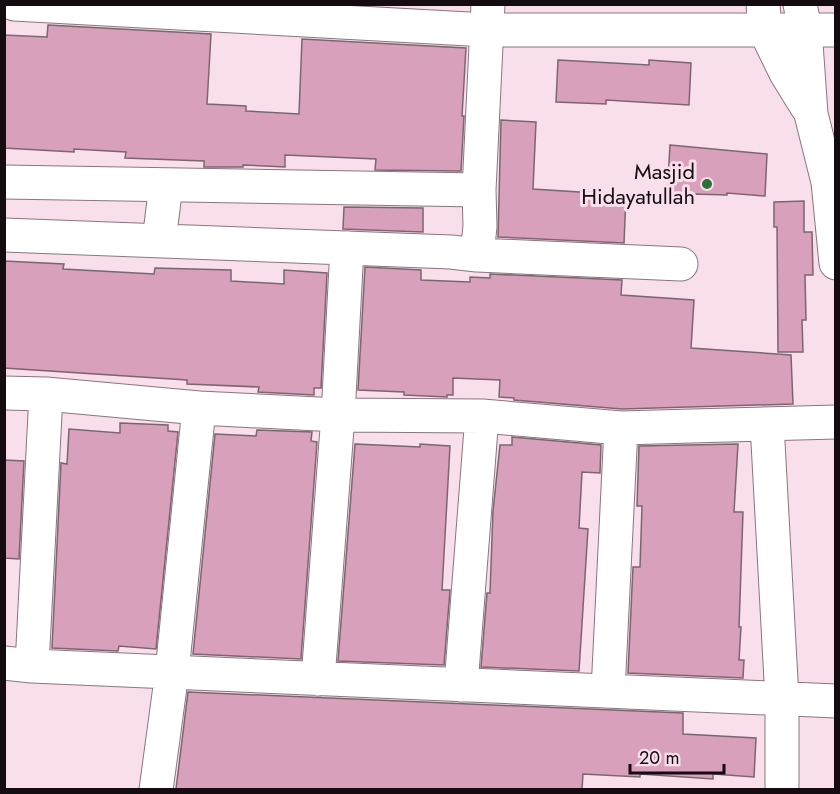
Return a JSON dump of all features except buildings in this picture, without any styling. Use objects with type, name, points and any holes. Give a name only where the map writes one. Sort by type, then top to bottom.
[{"type":"street","points":[[14,4],[487,17],[764,17],[813,21],[811,114]]},
{"type":"street","points":[[477,255],[487,17]]},
{"type":"street","points":[[764,17],[786,73],[811,114],[832,183],[836,263]]},
{"type":"street","points":[[4,182],[479,190]]},
{"type":"street","points":[[159,241],[166,185]]},
{"type":"street","points":[[4,235],[451,252],[681,264]]},
{"type":"street","points":[[318,680],[338,415],[347,248]]},
{"type":"street","points":[[4,393],[46,394],[199,408],[338,415],[482,416],[621,428],[836,422]]},
{"type":"street","points":[[46,394],[18,665],[836,701]]},
{"type":"street","points":[[156,789],[172,672],[199,408]]},
{"type":"street","points":[[461,685],[482,416]]},
{"type":"street","points":[[766,424],[782,699],[782,789]]},
{"type":"street","points":[[608,691],[621,428]]},
{"type":"place","name":"Masjid Hidayatullah","points":[[707,184]]}]
